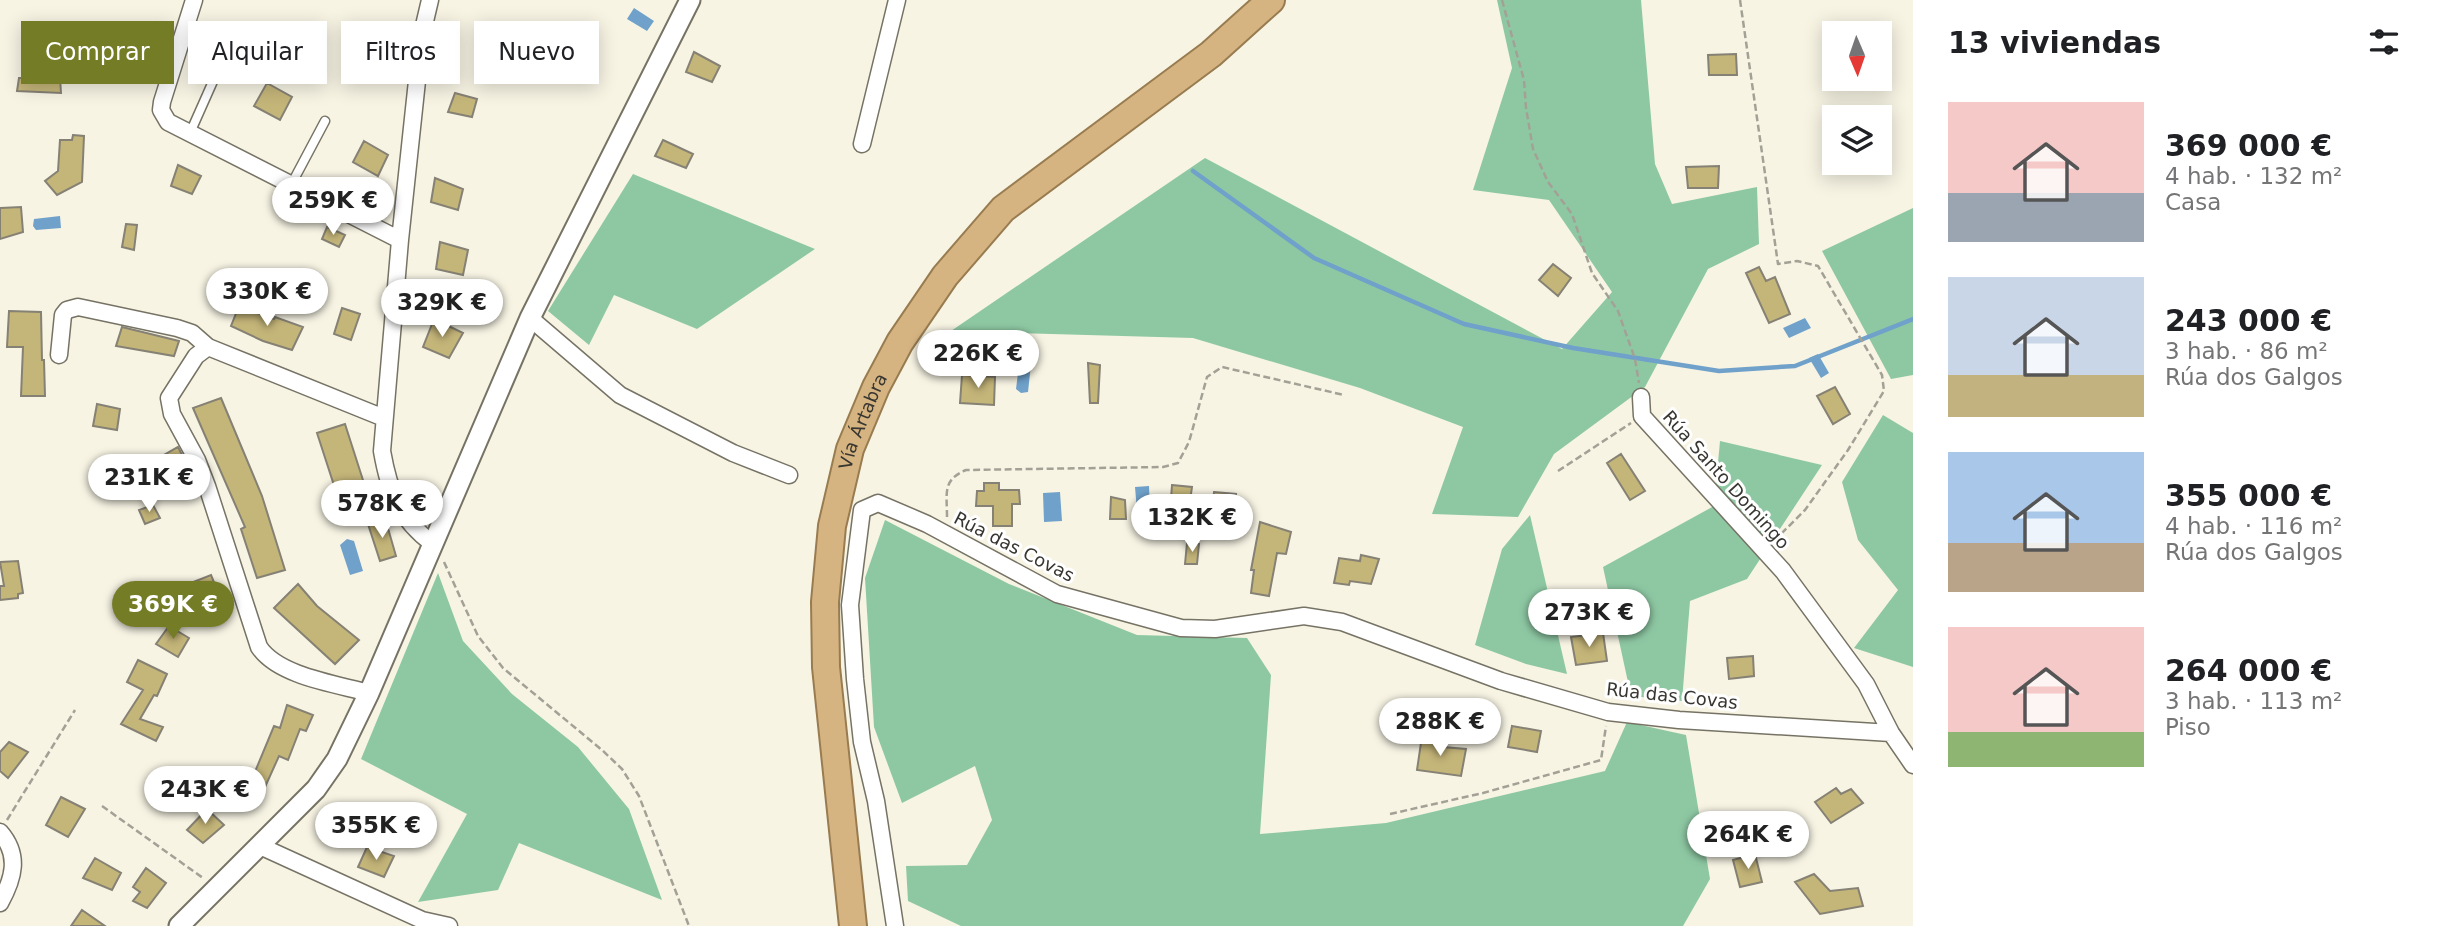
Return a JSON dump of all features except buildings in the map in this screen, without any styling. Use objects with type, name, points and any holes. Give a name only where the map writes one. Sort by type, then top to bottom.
[{"type":"highway","name":"Vía Ártabra","points":[[853,926],[826,667],[825,602],[832,526],[850,449],[876,387],[900,341],[944,276],[1003,209],[1212,54],[1271,0]]},
{"type":"street","points":[[194,0],[161,110],[168,122],[400,240]]},
{"type":"street","points":[[429,0],[422,34],[400,240],[383,451],[386,475],[396,501],[415,530],[433,544]]},
{"type":"street","points":[[179,926],[260,846],[323,779],[337,759],[369,693],[530,318],[690,0]]},
{"type":"street","points":[[862,144],[897,0]]},
{"type":"street","points":[[59,355],[63,315],[67,310],[78,307],[192,333],[208,347],[384,418]]},
{"type":"street","points":[[530,318],[620,395],[733,453],[789,475]]},
{"type":"street","points":[[208,347],[196,356],[171,392],[169,405],[206,486],[259,647],[268,658],[288,670],[369,693]]},
{"type":"street","name":"Rúa Santo Domingo","points":[[1641,397],[1642,416],[1783,571],[1866,684],[1891,733],[1913,765]]},
{"type":"street","name":"Rúa das Covas","points":[[895,926],[876,801],[862,742],[850,605],[862,510],[878,503],[946,534],[1057,594],[1181,628],[1203,629],[1253,624],[1304,615],[1342,622],[1501,681],[1608,712],[1679,720],[1891,733]]},
{"type":"street","points":[[0,903],[14,872],[3,826]]},
{"type":"street","points":[[260,846],[422,920],[449,926]]},
{"type":"lane","points":[[190,133],[211,84]]},
{"type":"lane","points":[[291,185],[325,121]]},
{"type":"path","points":[[1502,0],[1524,80],[1533,149],[1548,182],[1572,214],[1592,273],[1618,311],[1635,359],[1641,397]]},
{"type":"path","points":[[1740,0],[1778,264],[1797,261],[1818,266],[1882,375],[1884,391],[1805,510],[1764,550]]},
{"type":"path","points":[[946,534],[947,486],[953,475],[966,470],[1163,467],[1178,463],[1189,442],[1207,377],[1222,367],[1344,395]]},
{"type":"path","points":[[1558,471],[1642,416]]},
{"type":"path","points":[[433,544],[446,564],[478,636],[503,668],[603,750],[622,769],[639,796],[688,926]]},
{"type":"path","points":[[3,826],[75,710]]},
{"type":"path","points":[[1390,814],[1483,793],[1601,760],[1608,712]]},
{"type":"path","points":[[102,806],[217,888]]},
{"type":"green space","points":[[1497,0],[1641,0],[1655,164],[1672,204],[1757,187],[1759,244],[1708,269],[1645,387],[1554,454],[1518,517],[1432,514],[1463,427],[1360,388],[1193,338],[951,331],[1205,158],[1562,349],[1612,292],[1549,200],[1473,190],[1512,68]]},
{"type":"green space","points":[[633,174],[815,249],[697,329],[614,295],[589,345],[548,311]]},
{"type":"green space","points":[[1913,208],[1913,375],[1891,379],[1822,251]]},
{"type":"green space","points":[[1883,415],[1913,433],[1913,667],[1854,648],[1898,590],[1858,540],[1842,482]]},
{"type":"green space","points":[[1720,441],[1822,465],[1747,579],[1690,601],[1682,701],[1631,696],[1603,567],[1714,506]]},
{"type":"green space","points":[[1530,515],[1567,674],[1526,664],[1475,645],[1502,549]]},
{"type":"green space","points":[[885,520],[1009,584],[1137,635],[1247,638],[1271,675],[1260,834],[1386,823],[1605,771],[1627,722],[1686,735],[1710,879],[1683,926],[961,926],[908,901],[906,866],[967,865],[992,820],[975,766],[902,803],[874,727],[865,578]]},
{"type":"green space","points":[[438,573],[463,641],[512,694],[578,747],[629,809],[662,900],[519,843],[498,890],[418,902],[467,814],[361,759]]},
{"type":"water","points":[[634,8],[654,21],[647,31],[627,19]]},
{"type":"water","points":[[60,216],[61,228],[36,230],[33,226],[34,219]]},
{"type":"water","points":[[1805,318],[1811,328],[1789,338],[1783,328]]},
{"type":"water","points":[[1818,354],[1829,373],[1821,378],[1809,358]]},
{"type":"water","points":[[1031,364],[1028,392],[1021,393],[1016,389],[1019,365]]},
{"type":"water","points":[[1149,486],[1150,511],[1137,511],[1135,487]]},
{"type":"water","points":[[1060,492],[1062,521],[1044,522],[1043,493]]},
{"type":"water","points":[[347,539],[354,541],[363,571],[350,575],[340,545]]},
{"type":"water","points":[[1603,605],[1607,621],[1597,624],[1593,606]]},
{"type":"waterway","points":[[1193,171],[1314,258],[1464,324],[1573,348],[1719,371],[1795,366],[1913,319]]}]
